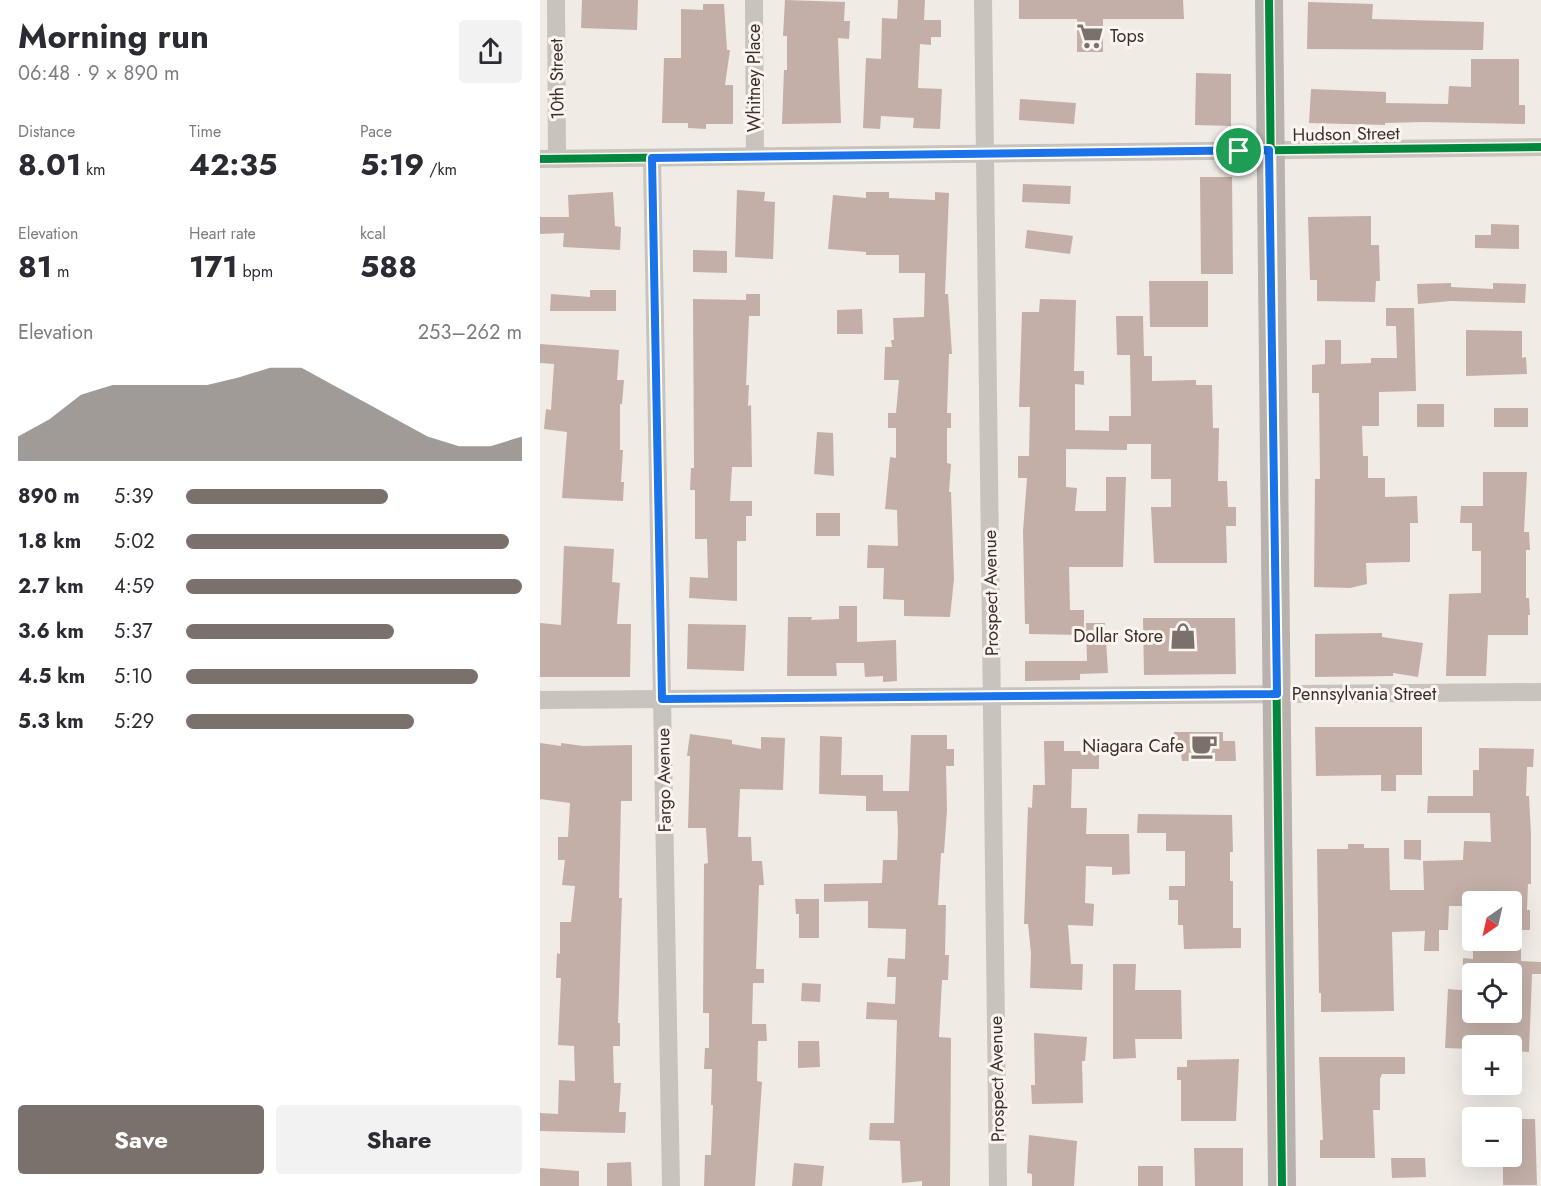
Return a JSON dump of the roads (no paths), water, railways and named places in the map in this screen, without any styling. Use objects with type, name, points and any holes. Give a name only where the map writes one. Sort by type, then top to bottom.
[{"type":"main road","points":[[1269,0],[1282,1186]]},
{"type":"street","name":"10th Street","points":[[549,159],[556,0]]},
{"type":"street","name":"Whitney Place","points":[[754,0],[755,156]]},
{"type":"street","name":"Prospect Avenue","points":[[983,0],[998,1186]]},
{"type":"street","name":"Hudson Street","points":[[549,159],[1541,147]]},
{"type":"street","name":"Fargo Avenue","points":[[652,158],[671,1186]]},
{"type":"street","name":"Pennsylvania Street","points":[[540,700],[1541,693]]},
{"type":"place","name":"Tops","points":[[1090,36]]},
{"type":"place","name":"Dollar Store","points":[[1183,636]]},
{"type":"place","name":"Niagara Cafe","points":[[1204,746]]}]
